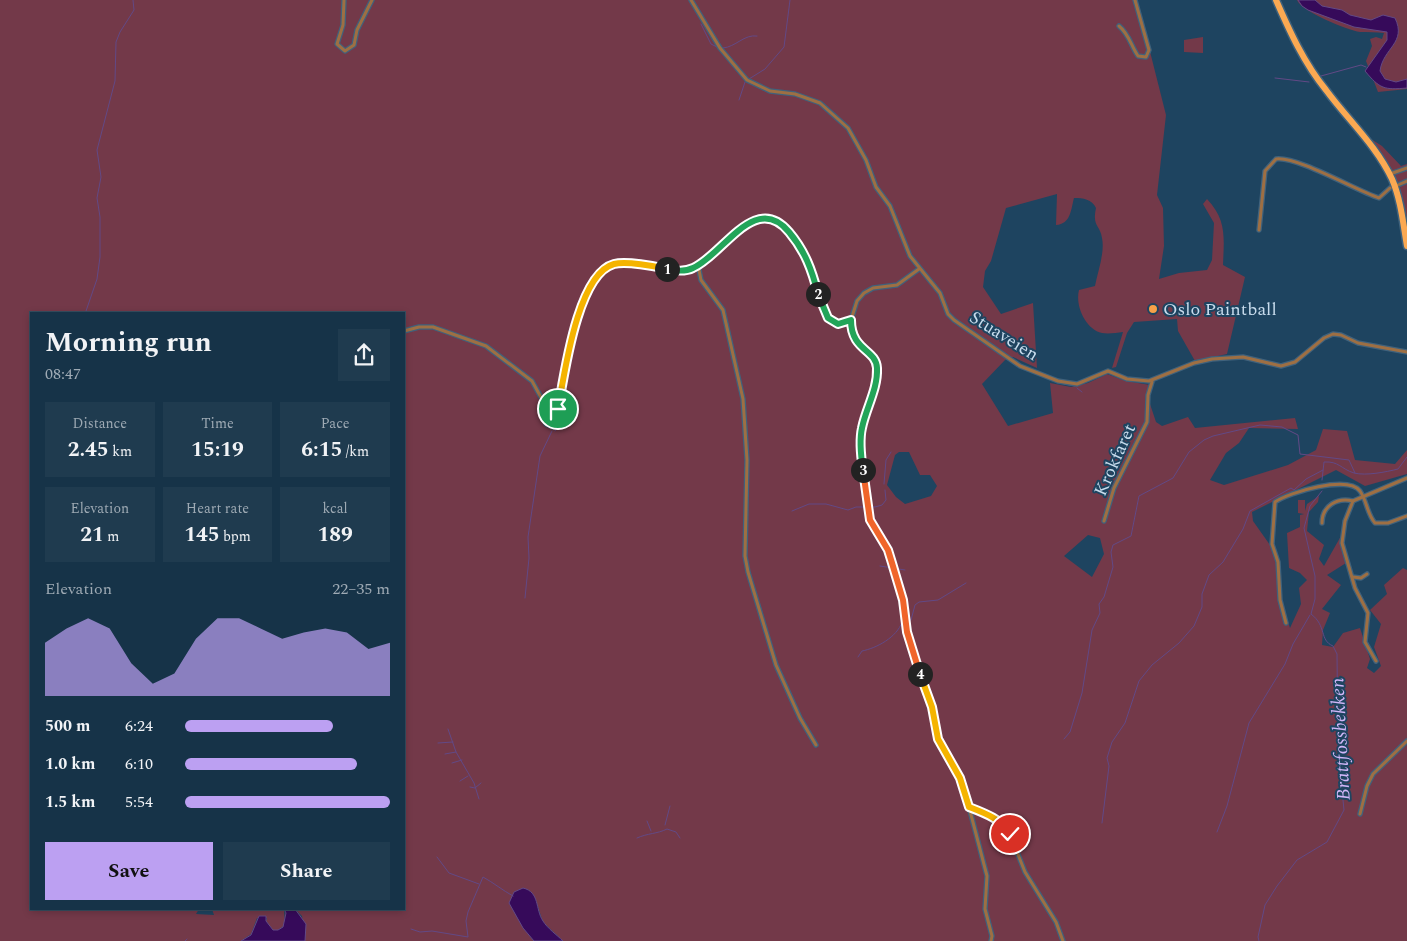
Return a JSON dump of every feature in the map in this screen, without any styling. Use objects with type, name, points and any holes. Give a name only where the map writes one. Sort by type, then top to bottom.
[{"type":"highway","points":[[1276,0],[1295,42],[1311,69],[1374,149],[1390,174],[1400,201],[1407,246]]},
{"type":"street","points":[[344,0],[343,25],[337,44],[345,51],[354,45],[357,30],[372,0]]},
{"type":"street","name":"Stuaveien","points":[[691,0],[720,48],[747,80],[770,91],[807,96],[829,109],[842,121],[866,160],[873,180],[894,215],[905,247],[919,269],[942,295],[948,314],[1020,366],[1058,381],[1074,384],[1108,371],[1132,380],[1152,381],[1194,363],[1212,359],[1243,357],[1275,366],[1288,365],[1334,334],[1341,335],[1358,344],[1407,352]]},
{"type":"street","points":[[1119,26],[1128,36],[1131,46],[1138,56],[1146,57],[1149,50],[1135,0]]},
{"type":"street","points":[[1259,230],[1265,171],[1276,159],[1281,158],[1309,168],[1379,198],[1390,188]]},
{"type":"street","points":[[1390,174],[1407,169]]},
{"type":"street","points":[[1398,185],[1407,181]]},
{"type":"street","points":[[405,331],[419,327],[433,327],[486,346],[532,381],[543,401],[546,424],[548,427],[553,427],[556,423],[566,362],[575,324],[590,288],[603,271],[619,264],[652,265],[680,272],[698,265],[754,220],[773,219],[786,229],[807,258],[820,303],[828,318],[838,324],[851,320]]},
{"type":"street","points":[[698,265],[701,280],[723,310],[743,399],[747,460],[745,556],[748,572],[776,665],[800,718],[816,745]]},
{"type":"street","points":[[919,269],[897,285],[873,288],[864,293],[857,301],[851,320],[855,339],[873,357],[877,368],[873,398],[861,431],[866,507],[870,520],[888,550],[894,569],[912,650],[932,707],[938,739],[960,778],[969,807],[987,876],[985,908],[992,936],[991,941]]},
{"type":"street","name":"Krokfaret","points":[[1104,521],[1114,488],[1147,422],[1148,395],[1152,381]]},
{"type":"street","points":[[1322,523],[1324,513],[1332,504],[1341,500],[1352,501],[1407,478]]},
{"type":"street","points":[[1286,623],[1280,600],[1278,562],[1272,544],[1274,504],[1299,490],[1341,484],[1355,487],[1362,496],[1375,523],[1388,523],[1407,516]]},
{"type":"street","points":[[1352,501],[1345,520],[1342,543],[1355,588],[1368,613],[1365,642],[1376,661]]},
{"type":"street","points":[[1353,577],[1361,578],[1367,574]]},
{"type":"street","points":[[1360,814],[1367,786],[1373,774],[1407,741]]},
{"type":"street","points":[[969,807],[1007,827],[1028,879],[1053,917],[1063,941]]},
{"type":"shaded area","points":[[0,0],[1137,0],[1166,115],[1157,195],[1163,208],[1164,246],[1159,279],[1179,273],[1207,270],[1212,260],[1214,223],[1203,204],[1207,199],[1218,214],[1223,230],[1223,265],[1245,277],[1227,354],[1195,361],[1178,331],[1177,319],[1134,322],[1127,333],[1116,367],[1112,368],[1123,332],[1102,333],[1091,327],[1086,322],[1080,309],[1078,296],[1079,290],[1095,286],[1101,262],[1103,243],[1095,219],[1096,208],[1090,201],[1074,198],[1071,211],[1065,222],[1056,225],[1057,194],[1006,208],[991,261],[985,271],[983,287],[1001,314],[1033,303],[1037,368],[1013,357],[1005,360],[982,384],[1008,426],[1053,413],[1050,383],[1071,387],[1088,383],[1107,374],[1126,381],[1150,385],[1149,401],[1156,422],[1162,426],[1188,417],[1195,428],[1295,418],[1298,429],[1249,428],[1239,443],[1226,453],[1210,480],[1224,485],[1288,465],[1316,450],[1323,429],[1347,431],[1355,460],[1395,464],[1407,450],[1407,474],[1365,486],[1336,470],[1252,512],[1253,521],[1270,545],[1277,563],[1279,595],[1290,628],[1301,604],[1299,588],[1307,580],[1300,573],[1289,568],[1287,533],[1300,527],[1300,515],[1304,514],[1298,513],[1298,500],[1305,500],[1305,511],[1307,504],[1319,496],[1318,502],[1309,512],[1307,531],[1324,545],[1319,559],[1324,566],[1341,536],[1346,563],[1327,575],[1341,585],[1322,609],[1330,613],[1323,630],[1322,645],[1333,647],[1343,633],[1360,628],[1370,659],[1367,668],[1374,673],[1381,666],[1374,647],[1381,624],[1370,610],[1387,594],[1384,585],[1403,568],[1407,570],[1407,941],[563,941],[543,922],[535,898],[515,892],[514,905],[516,911],[526,931],[534,941],[305,941],[302,916],[296,910],[405,910],[405,312],[30,312],[30,910],[198,910],[196,914],[214,915],[212,910],[284,910],[285,925],[278,930],[273,930],[266,921],[267,918],[257,918],[251,934],[241,941],[0,941]],"holes":[[[899,452],[909,452],[920,475],[930,475],[937,486],[931,496],[905,504],[896,497],[887,485],[895,455]],[[1088,535],[1100,538],[1104,554],[1092,577],[1064,556]]]},
{"type":"shaded area","points":[[1297,0],[1407,0],[1407,89],[1378,92],[1366,61],[1372,46],[1370,39],[1376,37],[1382,39],[1384,33],[1360,32],[1345,28],[1315,14]]},
{"type":"shaded area","points":[[1298,0],[1315,0],[1322,6],[1342,10],[1350,15],[1371,20],[1383,15],[1395,18],[1398,34],[1382,63],[1380,71],[1385,79],[1396,82],[1407,79],[1407,88],[1393,89],[1383,87],[1375,82],[1365,71],[1387,40],[1387,32],[1354,27],[1308,10]]},
{"type":"shaded area","points":[[1203,37],[1203,53],[1184,52],[1184,40]]},
{"type":"shaded area","points":[[1371,139],[1382,146],[1401,166],[1407,164],[1407,220],[1398,188],[1389,168]]},
{"type":"shaded area","points":[[523,888],[532,893],[543,921],[563,941],[534,941],[523,928],[509,903],[514,892]]},
{"type":"shaded area","points":[[284,910],[296,910],[306,924],[305,941],[241,941],[251,935],[259,916],[266,916],[266,921],[273,930],[278,930],[283,927],[286,913]]},
{"type":"waterway","points":[[86,312],[97,279],[100,257],[100,217],[97,198],[101,177],[97,150],[115,81],[116,42],[134,10],[133,0]]},
{"type":"waterway","points":[[749,79],[765,69],[784,47],[790,0]]},
{"type":"waterway","points":[[701,24],[711,44],[719,48]]},
{"type":"waterway","points":[[723,48],[748,37],[757,36]]},
{"type":"waterway","points":[[1321,76],[1361,65],[1366,67]]},
{"type":"waterway","points":[[1275,78],[1309,82]]},
{"type":"waterway","points":[[739,100],[745,82]]},
{"type":"waterway","points":[[555,431],[559,425],[568,366]]},
{"type":"waterway","points":[[1064,384],[1075,386]]},
{"type":"waterway","points":[[1077,388],[1082,392]]},
{"type":"waterway","points":[[1064,739],[1070,732],[1082,693],[1092,630],[1100,613],[1099,604],[1104,597],[1113,567],[1111,552],[1113,545],[1131,536],[1139,496],[1173,478],[1189,452],[1204,440],[1213,436],[1260,425],[1282,427],[1298,435],[1300,454],[1349,460],[1355,473]]},
{"type":"waterway","points":[[525,598],[529,558],[528,537],[540,456],[552,431]]},
{"type":"waterway","points":[[884,484],[886,460],[891,452]]},
{"type":"waterway","name":"Brattfossbekken","points":[[1322,480],[1324,462],[1337,464],[1354,473],[1370,474],[1398,469],[1407,457]]},
{"type":"waterway","points":[[1102,823],[1109,766],[1107,758],[1112,742],[1125,723],[1139,681],[1152,665],[1179,643],[1194,626],[1202,607],[1202,594],[1209,575],[1223,562],[1243,529],[1250,511],[1291,488],[1294,490],[1306,479],[1323,470]]},
{"type":"waterway","points":[[792,511],[809,504],[826,504],[848,510],[856,507],[875,507],[882,505],[886,500],[885,490]]},
{"type":"waterway","name":"Brattfossbekken","points":[[1259,941],[1258,937],[1265,905],[1277,886],[1297,860],[1327,842],[1344,810],[1342,790],[1345,778],[1338,749],[1337,654],[1333,646],[1326,640],[1319,623],[1311,614],[1315,599],[1315,576],[1304,528],[1310,506],[1322,491]]},
{"type":"waterway","points":[[880,566],[905,570]]},
{"type":"waterway","points":[[858,657],[862,651],[874,647],[891,637],[902,622],[911,620],[915,605],[919,602],[938,600],[966,583]]},
{"type":"waterway","points":[[1217,832],[1227,806],[1249,723],[1285,664],[1293,644],[1310,615]]},
{"type":"waterway","points":[[448,729],[456,752],[474,783],[479,799]]},
{"type":"waterway","points":[[438,743],[453,742]]},
{"type":"waterway","points":[[445,754],[456,752]]},
{"type":"waterway","points":[[452,763],[462,760]]},
{"type":"waterway","points":[[460,781],[468,776]]},
{"type":"waterway","points":[[470,787],[475,788],[481,783]]},
{"type":"waterway","points":[[665,825],[670,806]]},
{"type":"waterway","points":[[647,821],[651,831]]},
{"type":"waterway","points":[[637,838],[667,829],[676,832],[680,838]]},
{"type":"waterway","points":[[437,857],[449,873],[479,884]]},
{"type":"waterway","points":[[411,929],[420,932],[432,931],[468,937],[466,921],[468,912],[483,877],[513,896]]},
{"type":"place","name":"Oslo Paintball","points":[[1153,309]]},
{"type":"route","points":[[558,409],[575,324],[590,288],[603,271],[614,264],[641,264],[680,272],[693,268],[754,220],[768,218],[781,223],[795,239],[807,258],[824,314],[838,324],[851,320],[852,334],[855,339],[876,361],[877,368],[873,398],[867,410],[861,431],[866,507],[870,520],[888,550],[896,574],[903,600],[907,632],[935,717],[938,739],[960,778],[969,807],[1001,823],[1007,827],[1010,834]]}]
